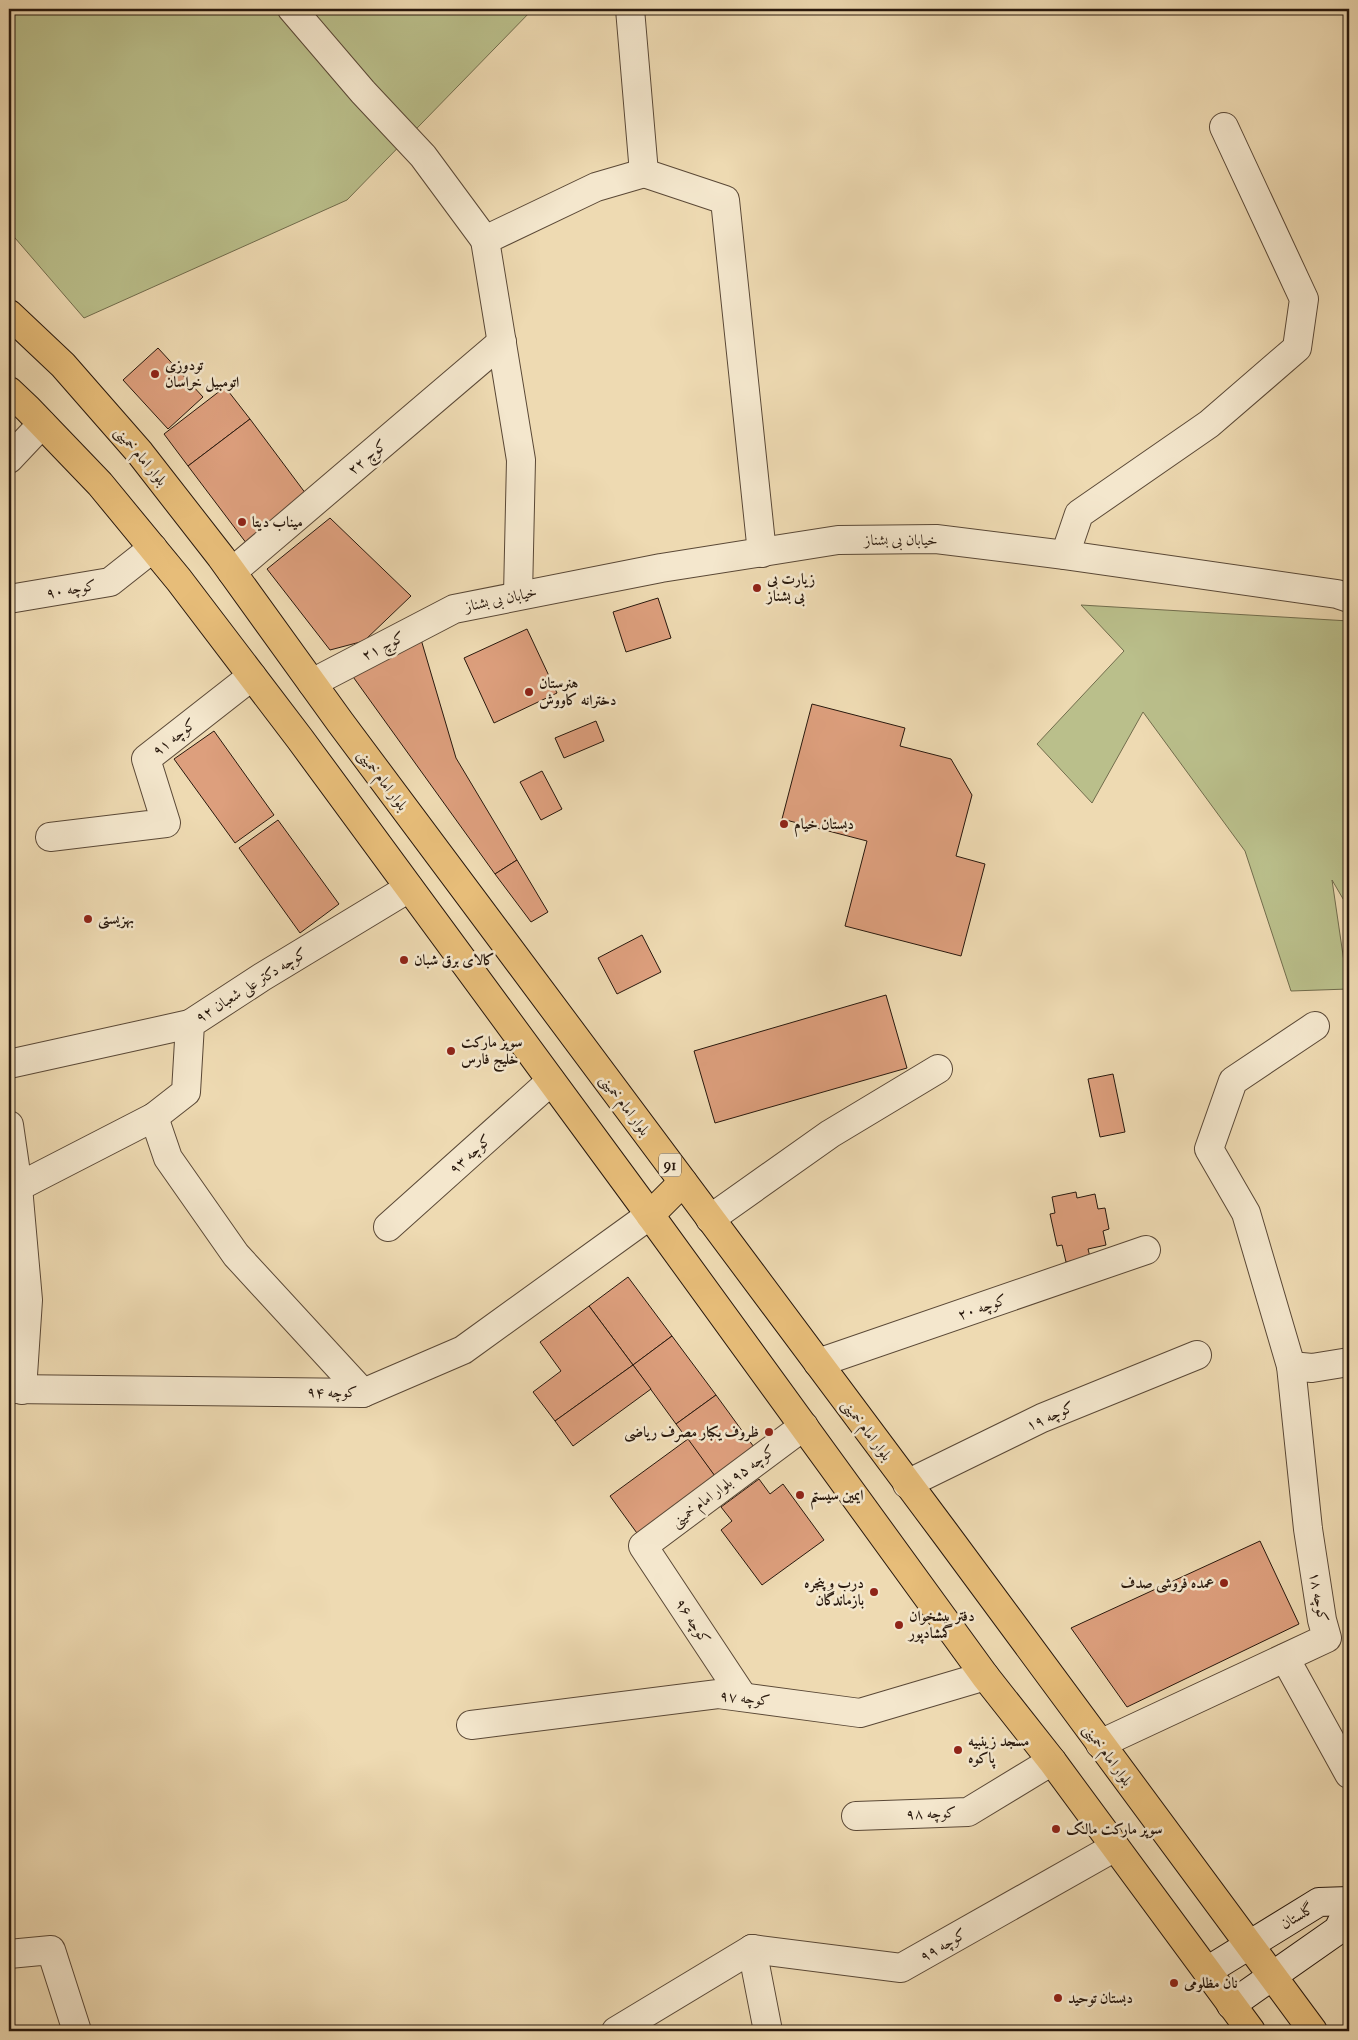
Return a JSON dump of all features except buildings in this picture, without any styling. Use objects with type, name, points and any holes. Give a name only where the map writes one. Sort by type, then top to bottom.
[{"type":"main road","name":"بلوار امام خمینی","points":[[9,314],[63,365],[140,453],[232,572],[312,683],[1313,2031]]},
{"type":"main road","points":[[9,391],[100,484],[180,580],[650,1215],[985,1676],[1052,1761],[1251,2031]]},
{"type":"main road","points":[[650,1215],[683,1182]]},
{"type":"street","points":[[292,9],[362,92],[422,156],[486,240],[521,460],[518,595]]},
{"type":"street","points":[[630,9],[644,173]]},
{"type":"street","points":[[1065,555],[1079,514],[1209,424],[1297,348],[1304,299],[1224,127]]},
{"type":"street","points":[[486,240],[596,187],[644,173],[725,200],[762,553]]},
{"type":"street","name":"کوچ ۲۲","points":[[232,572],[502,342]]},
{"type":"street","points":[[9,459],[42,424]]},
{"type":"street","name":"خیابان بی بشناز","points":[[454,609],[661,568],[838,540],[936,539],[1065,555],[1337,594],[1349,598]]},
{"type":"street","name":"کوچه ۹۰","points":[[9,599],[110,582],[153,548]]},
{"type":"street","name":"کوچ ۲۱","points":[[312,683],[454,609]]},
{"type":"street","name":"کوچه ۹۱","points":[[50,836],[166,823],[146,759],[252,676]]},
{"type":"street","name":"کوچه دکتر علی شعبان ۹۲","points":[[18,1187],[154,1117],[186,1092],[190,1024],[262,977],[409,888]]},
{"type":"street","points":[[9,1064],[190,1024]]},
{"type":"street","points":[[1314,1026],[1233,1081],[1209,1149],[1246,1213],[1291,1366],[1312,1368],[1349,1362]]},
{"type":"street","points":[[710,1219],[830,1134],[938,1069]]},
{"type":"street","name":"کوچه ۹۳","points":[[388,1227],[551,1081]]},
{"type":"street","points":[[154,1117],[168,1158],[236,1256],[363,1393]]},
{"type":"street","points":[[9,1124],[18,1187],[28,1300],[15,1389]]},
{"type":"street","name":"کوچه ۹۴","points":[[15,1389],[363,1393],[463,1350],[650,1215]]},
{"type":"street","name":"کوچه ۲۰","points":[[818,1363],[1146,1250]]},
{"type":"street","name":"کوچه ۱۹","points":[[907,1484],[1042,1418],[1197,1355]]},
{"type":"street","name":"کوچه ۱۸","points":[[1100,1744],[1327,1638],[1322,1620],[1308,1529],[1291,1366]]},
{"type":"street","name":"کوچه ۹۵ بلوار امام خمینی","points":[[643,1546],[804,1426]]},
{"type":"street","name":"کوچه ۹۶","points":[[643,1546],[743,1697]]},
{"type":"street","points":[[1285,1658],[1349,1774]]},
{"type":"street","name":"کوچه ۹۷","points":[[471,1725],[718,1694],[860,1713],[985,1676]]},
{"type":"street","name":"کوچه ۹۸","points":[[856,1816],[968,1812],[1052,1761]]},
{"type":"street","name":"کوچه ۹۹","points":[[752,1949],[901,1968],[1115,1847]]},
{"type":"street","name":"گلستان","points":[[1207,1971],[1319,1902],[1349,1901]]},
{"type":"street","points":[[1231,2004],[1273,1977],[1338,1930],[1349,1906]]},
{"type":"street","points":[[616,2031],[752,1949],[768,2031]]},
{"type":"street","points":[[9,1954],[51,1950],[77,2031]]},
{"type":"green space","points":[[9,9],[533,9],[347,200],[84,318],[9,231]]},
{"type":"green space","points":[[1081,605],[1349,621],[1349,909],[1332,880],[1348,989],[1291,991],[1245,851],[1143,712],[1092,803],[1037,744],[1124,651]]},
{"type":"place","name":"تودوزی اتومبیل خراسان","points":[[155,374]]},
{"type":"place","name":"میناب دیتا","points":[[242,522]]},
{"type":"place","name":"زیارت بی بی بشناز","points":[[757,588]]},
{"type":"place","name":"هنرستان دخترانه کاووش","points":[[529,692]]},
{"type":"place","name":"دبستان خیام","points":[[784,824]]},
{"type":"place","name":"بهزیستی","points":[[88,919]]},
{"type":"place","name":"کالای برق شبان","points":[[404,960]]},
{"type":"place","name":"سوپر مارکت خلیج فارس","points":[[451,1051]]},
{"type":"place","name":"ظروف یکبار مصرف ریاضی","points":[[769,1432]]},
{"type":"place","name":"ایمین سیستم","points":[[800,1495]]},
{"type":"place","name":"عمده فروشی صدف","points":[[1224,1583]]},
{"type":"place","name":"درب و پنجره بازماندگان","points":[[874,1592]]},
{"type":"place","name":"دفتر پیشخوان گمشادپور","points":[[899,1625]]},
{"type":"place","name":"مسجد زینبیه پاکوه","points":[[958,1750]]},
{"type":"place","name":"سوپر مارکت مالک","points":[[1056,1829]]},
{"type":"place","name":"نان مظلومی","points":[[1174,1983]]},
{"type":"place","name":"دبستان توحید","points":[[1058,1998]]}]
